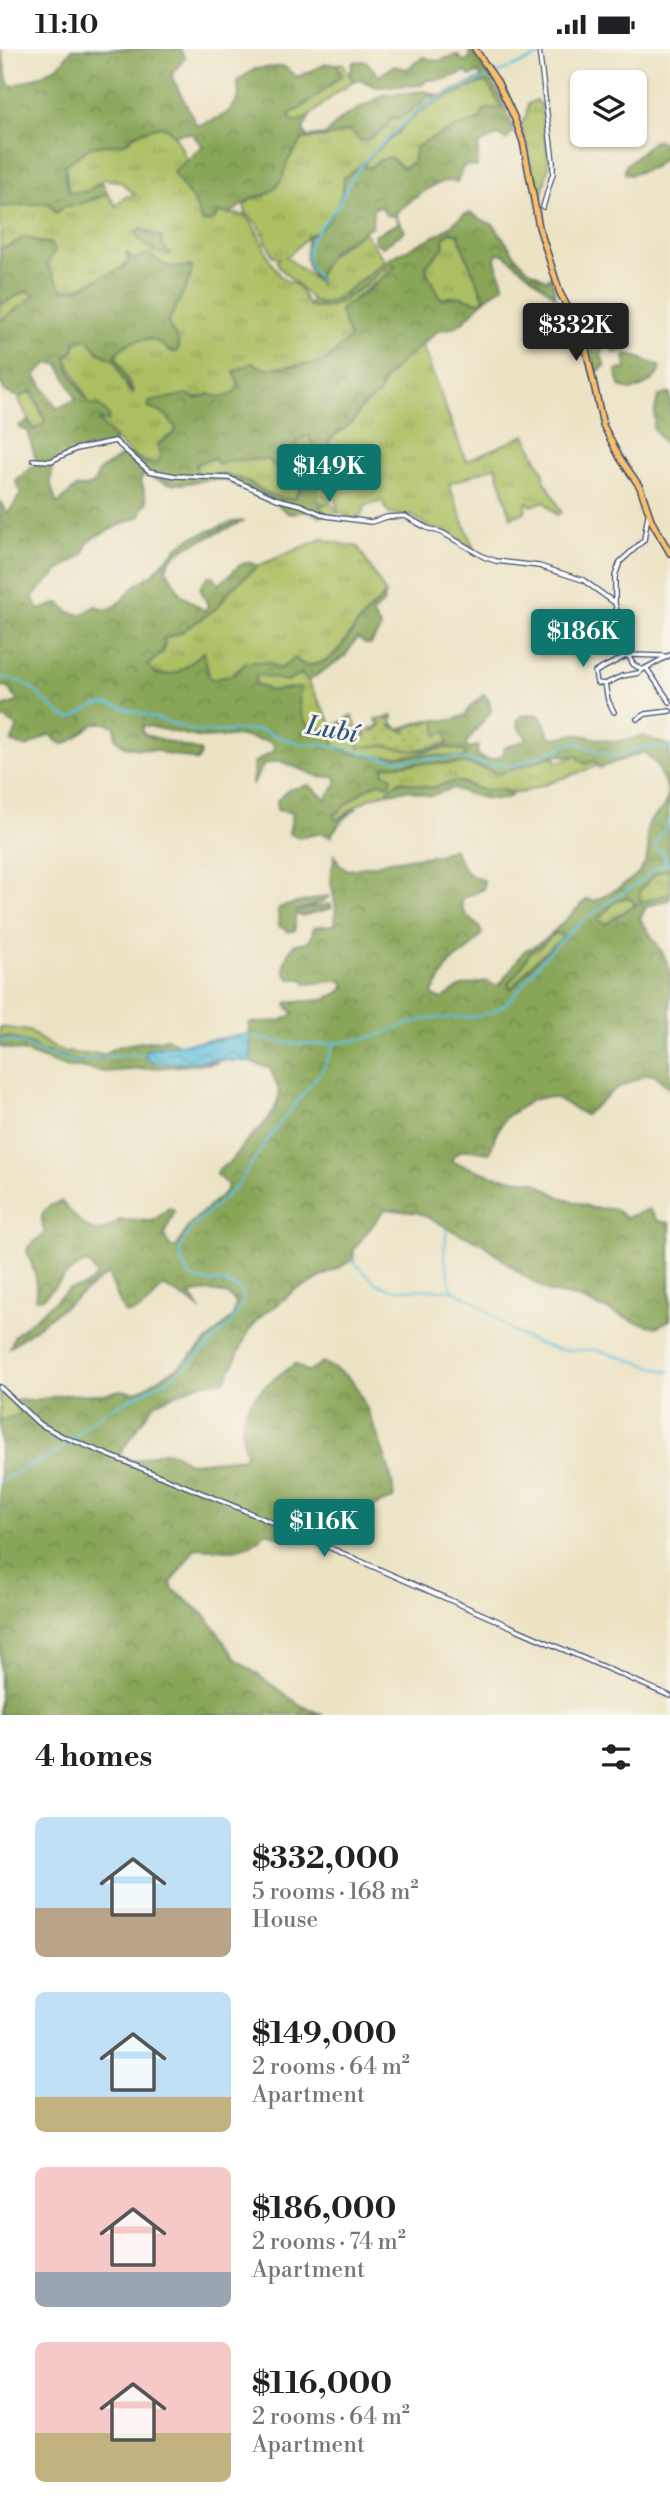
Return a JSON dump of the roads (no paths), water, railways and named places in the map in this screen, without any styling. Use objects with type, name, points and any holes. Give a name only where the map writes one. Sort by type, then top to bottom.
[{"type":"main road","points":[[475,49],[498,83],[523,142],[539,227],[560,293],[583,336],[603,425],[620,458],[640,487],[649,514],[670,553]]},
{"type":"street","points":[[538,49],[553,162],[553,173],[543,207]]},
{"type":"street","points":[[33,460],[51,461],[76,449],[115,441],[149,471],[176,476],[229,478],[276,499],[301,505],[326,516],[371,523],[387,517],[405,516],[443,533],[484,557],[539,566],[583,580],[615,603]]},
{"type":"street","points":[[642,670],[633,664],[628,655],[615,603],[616,570],[620,562],[644,540],[649,514]]},
{"type":"street","points":[[628,655],[668,655],[639,673],[622,676],[605,684],[597,683],[595,673],[628,655]]},
{"type":"street","points":[[647,669],[670,702]]},
{"type":"street","points":[[605,684],[614,712]]},
{"type":"street","points":[[637,719],[646,714],[670,711]]},
{"type":"street","points":[[0,1387],[38,1423],[61,1436],[241,1509],[670,1696]]},
{"type":"water","points":[[250,1034],[251,1062],[211,1060],[159,1063],[145,1057],[149,1049]]},
{"type":"waterway","points":[[320,281],[309,260],[310,243],[338,205],[353,176],[376,149],[426,106],[456,90],[552,49]]},
{"type":"waterway","name":"Lubí","points":[[0,678],[23,683],[54,709],[71,719],[95,705],[108,703],[199,732],[260,730],[298,743],[339,747],[403,760],[458,758],[481,764],[515,766],[576,742],[616,757],[644,747],[670,749]]},
{"type":"waterway","name":"Lubí","points":[[670,819],[655,845],[656,850],[665,853],[665,862],[670,863]]},
{"type":"waterway","points":[[256,1037],[288,1043],[335,1043],[382,1034],[422,1020],[473,1017],[492,1012],[514,996],[546,955],[578,925],[655,869],[669,863]]},
{"type":"waterway","points":[[0,1040],[25,1044],[37,1051],[78,1062],[101,1057],[144,1054]]},
{"type":"waterway","points":[[0,1481],[69,1444],[81,1430],[103,1413],[167,1380],[192,1361],[231,1323],[243,1304],[242,1292],[226,1283],[196,1280],[189,1276],[180,1257],[182,1244],[193,1226],[236,1187],[271,1135],[323,1069],[334,1044]]},
{"type":"waterway","points":[[447,1229],[444,1254],[452,1290]]},
{"type":"waterway","points":[[351,1259],[376,1283],[390,1289],[452,1290],[474,1301],[515,1333],[538,1344],[561,1350],[597,1350],[670,1372]]}]
